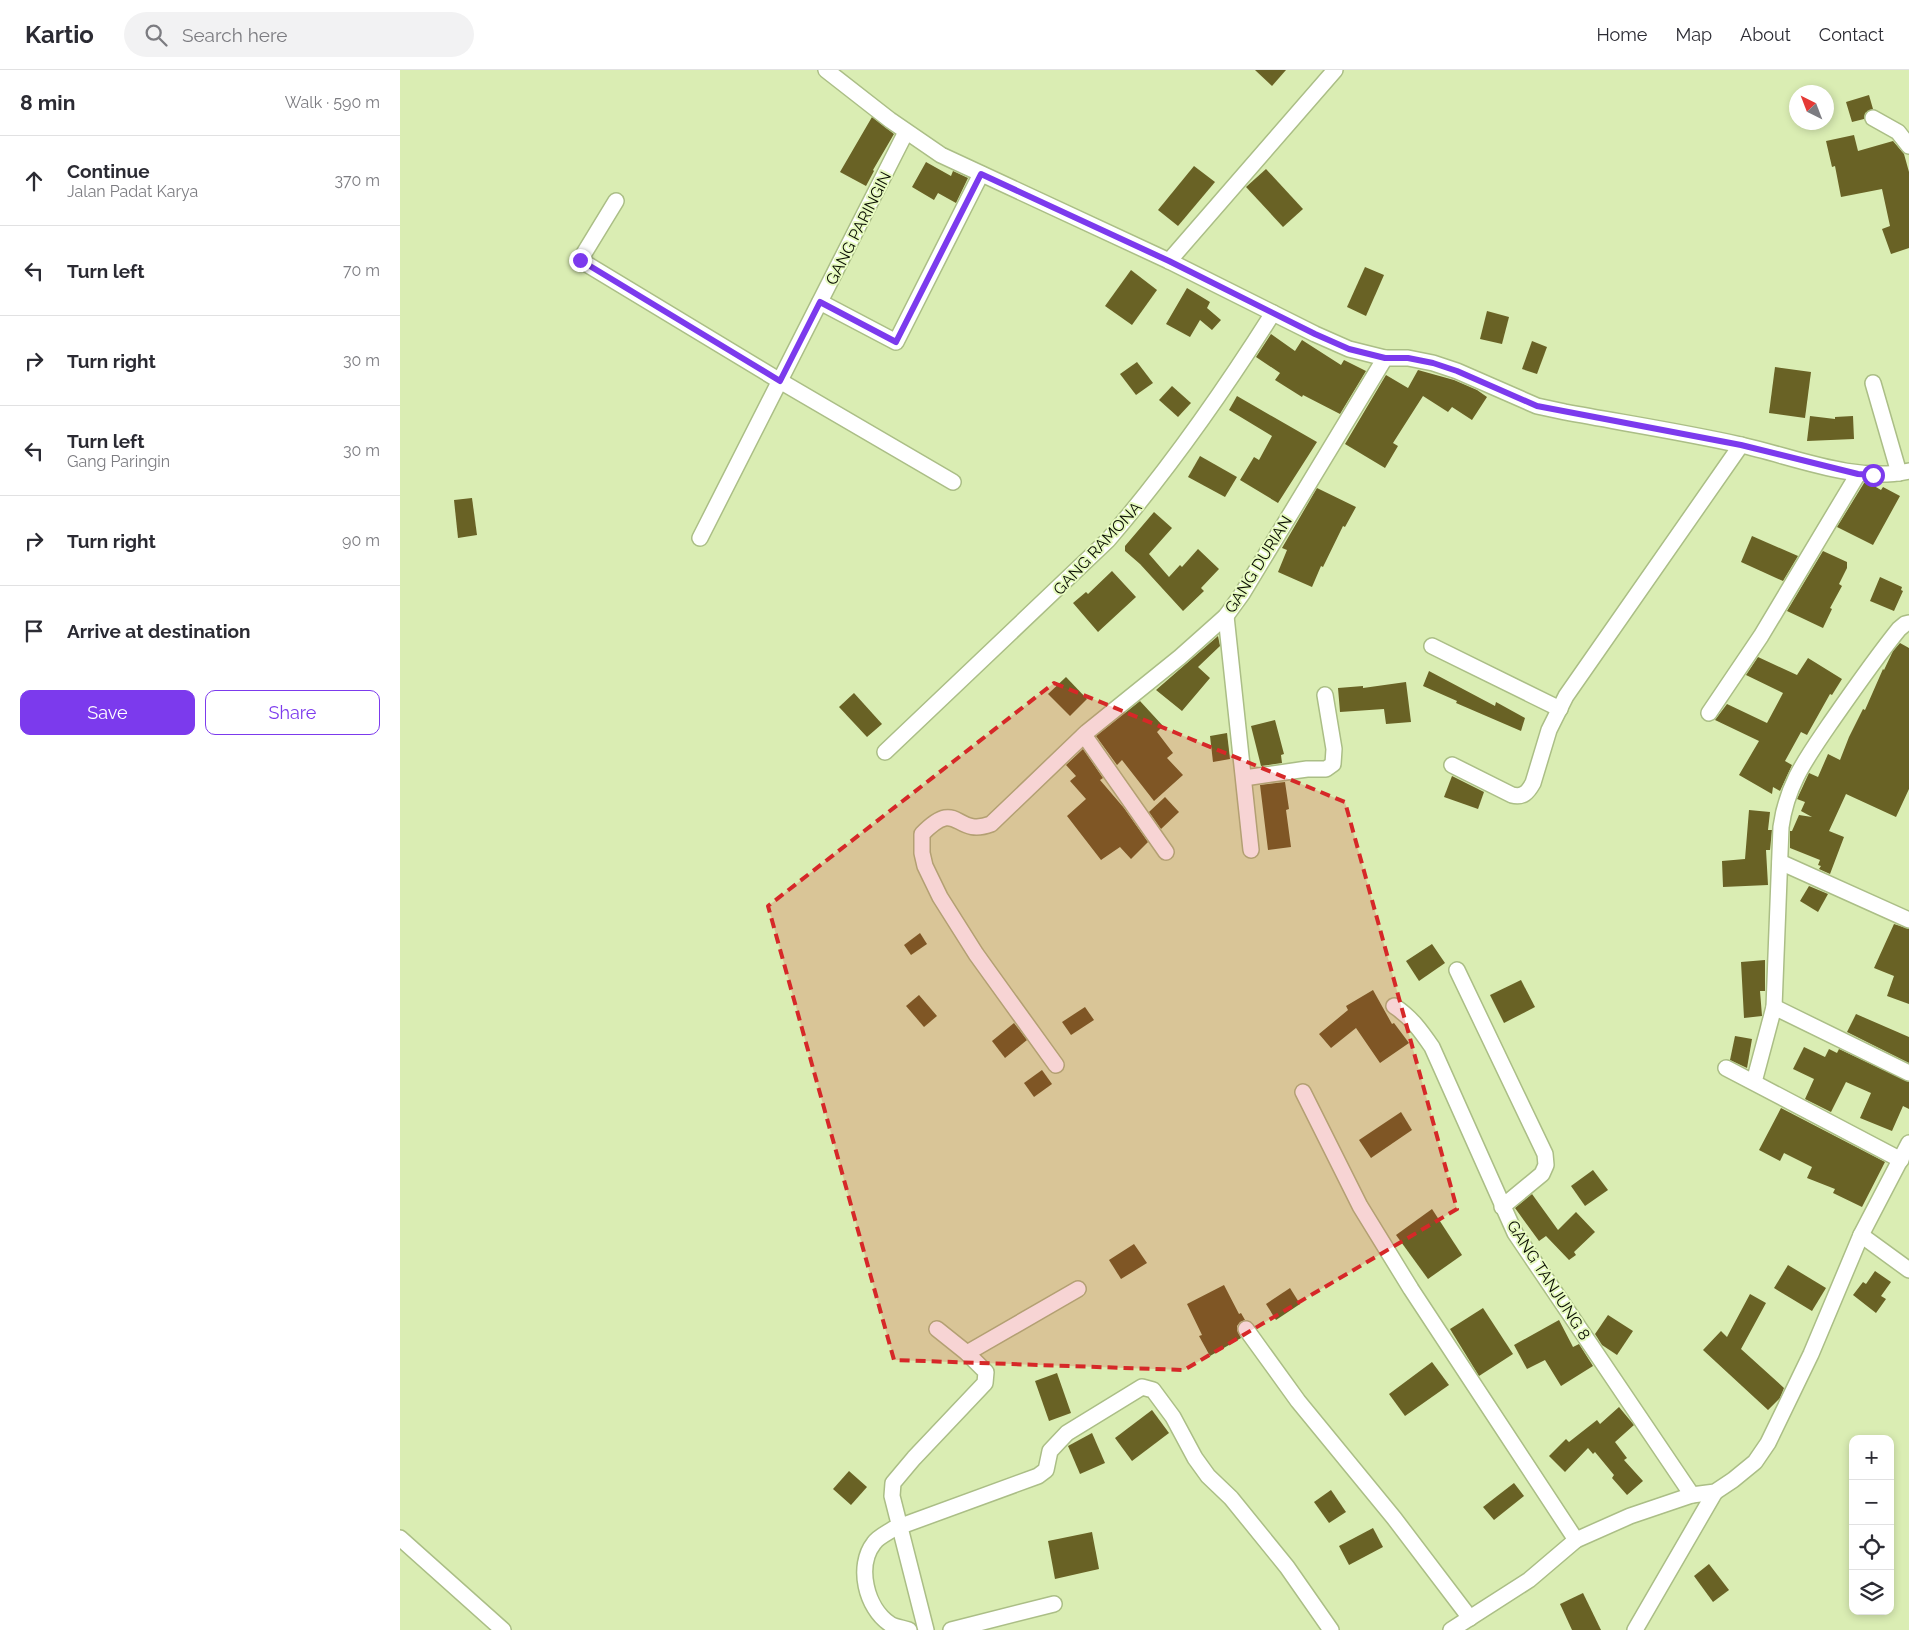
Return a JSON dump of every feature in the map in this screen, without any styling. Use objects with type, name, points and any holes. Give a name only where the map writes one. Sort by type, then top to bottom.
[{"type":"street","points":[[826,70],[906,132],[941,154],[1169,261],[1349,349],[1385,358],[1408,358],[1433,363],[1457,371],[1537,406],[1741,445],[1858,474],[1904,472],[1873,383]]},
{"type":"street","points":[[1169,261],[1336,70]]},
{"type":"street","points":[[1873,118],[1898,132],[1904,137],[1909,146]]},
{"type":"street","name":"GANG PARINGIN","points":[[700,538],[906,132]]},
{"type":"street","points":[[820,302],[896,342],[981,174]]},
{"type":"street","points":[[616,201],[580,260],[780,381],[953,482]]},
{"type":"street","name":"GANG RAMONA","points":[[885,752],[1108,540],[1140,503],[1191,435],[1232,377],[1273,313]]},
{"type":"street","name":"GANG DURIAN","points":[[1056,1065],[954,920],[940,897],[925,866],[922,854],[922,834],[936,821],[945,817],[953,818],[969,827],[978,828],[994,821],[1084,735],[1180,657],[1226,616],[1242,594],[1385,358]]},
{"type":"street","points":[[1452,765],[1512,795],[1517,797],[1524,795],[1534,783],[1550,730],[1566,696],[1741,445]]},
{"type":"street","points":[[1709,713],[1762,636],[1858,474]]},
{"type":"street","points":[[1226,616],[1251,850]]},
{"type":"street","points":[[1754,1082],[1774,1007],[1781,827],[1784,805],[1796,776],[1862,676],[1900,629],[1909,623]]},
{"type":"street","points":[[1432,646],[1560,708]]},
{"type":"street","points":[[1244,778],[1307,769],[1326,769],[1333,764],[1334,749],[1325,695]]},
{"type":"street","points":[[1084,735],[1166,852]]},
{"type":"street","points":[[1780,862],[1909,920]]},
{"type":"street","points":[[1457,970],[1545,1154],[1546,1165],[1542,1174],[1502,1207]]},
{"type":"street","name":"GANG TANJUNG 8","points":[[1394,1006],[1417,1025],[1432,1047],[1515,1233],[1692,1494]]},
{"type":"street","points":[[1774,1007],[1909,1073]]},
{"type":"street","points":[[1726,1068],[1900,1160]]},
{"type":"street","points":[[1303,1092],[1360,1206],[1411,1289],[1576,1540]]},
{"type":"street","points":[[1635,1630],[1715,1492],[1754,1462],[1768,1444],[1810,1354],[1861,1235],[1909,1143]]},
{"type":"street","points":[[1861,1235],[1909,1270]]},
{"type":"street","points":[[967,1353],[1078,1289]]},
{"type":"street","points":[[926,1630],[892,1496],[893,1483],[985,1383],[986,1372],[967,1353],[937,1329]]},
{"type":"street","points":[[1246,1329],[1298,1401],[1394,1518],[1470,1618]]},
{"type":"street","points":[[908,1630],[890,1624],[872,1604],[864,1580],[867,1554],[875,1541],[893,1529],[1038,1476],[1046,1470],[1050,1451],[1067,1433],[1142,1386],[1153,1390],[1173,1417],[1208,1476],[1231,1498],[1287,1567],[1331,1630]]},
{"type":"street","points":[[1451,1630],[1529,1580],[1576,1540],[1630,1516],[1692,1494],[1715,1492]]},
{"type":"street","points":[[403,1546],[503,1630]]},
{"type":"street","points":[[951,1630],[1054,1604]]},
{"type":"highlighted area","points":[[1054,683],[1345,802],[1457,1209],[1184,1370],[894,1360],[768,906]]},
{"type":"building","points":[[1255,70],[1286,70],[1272,86]]},
{"type":"building","points":[[1869,95],[1873,109],[1865,113],[1864,119],[1852,122],[1846,102]]},
{"type":"building","points":[[872,117],[894,134],[866,186],[840,172]]},
{"type":"building","points":[[1854,135],[1858,151],[1893,141],[1904,154],[1909,172],[1909,248],[1891,254],[1882,229],[1890,226],[1882,189],[1841,197],[1835,166],[1832,167],[1826,141]]},
{"type":"building","points":[[926,162],[951,176],[953,171],[968,178],[956,203],[938,193],[934,200],[912,187]]},
{"type":"building","points":[[1194,166],[1215,182],[1178,226],[1158,210]]},
{"type":"building","points":[[1266,169],[1303,209],[1283,227],[1246,187]]},
{"type":"building","points":[[1365,267],[1384,275],[1366,316],[1347,307]]},
{"type":"building","points":[[1131,270],[1157,290],[1132,325],[1105,306]]},
{"type":"building","points":[[1187,288],[1210,302],[1207,308],[1221,320],[1212,330],[1200,320],[1190,337],[1166,324]]},
{"type":"building","points":[[1487,311],[1509,317],[1502,344],[1480,339]]},
{"type":"building","points":[[1271,334],[1295,351],[1302,340],[1341,365],[1344,360],[1366,371],[1340,414],[1303,395],[1302,397],[1275,380],[1280,373],[1256,357]]},
{"type":"building","points":[[1532,341],[1547,347],[1537,374],[1522,369]]},
{"type":"building","points":[[1137,362],[1153,383],[1136,395],[1120,374]]},
{"type":"building","points":[[1775,367],[1811,372],[1805,418],[1769,413]]},
{"type":"building","points":[[1418,370],[1454,380],[1477,390],[1487,397],[1472,420],[1452,407],[1448,412],[1423,396],[1393,443],[1398,446],[1385,468],[1345,444],[1386,375],[1408,388]]},
{"type":"building","points":[[1172,386],[1191,403],[1178,417],[1159,400]]},
{"type":"building","points":[[1237,396],[1317,442],[1278,503],[1240,480],[1254,457],[1259,460],[1272,436],[1229,410]]},
{"type":"building","points":[[1810,416],[1835,419],[1835,417],[1853,416],[1854,439],[1807,441]]},
{"type":"building","points":[[1200,456],[1237,477],[1225,497],[1188,477]]},
{"type":"building","points":[[1864,483],[1869,483],[1881,490],[1883,487],[1900,496],[1873,545],[1837,527]]},
{"type":"building","points":[[1317,488],[1356,507],[1345,527],[1343,526],[1323,567],[1321,566],[1312,587],[1278,572],[1287,550],[1282,548]]},
{"type":"building","points":[[472,498],[477,535],[458,538],[454,500]]},
{"type":"building","points":[[1154,512],[1172,528],[1149,554],[1169,577],[1180,565],[1182,567],[1198,549],[1219,569],[1201,588],[1204,591],[1183,611],[1140,564],[1125,551],[1125,546]]},
{"type":"building","points":[[1752,536],[1798,556],[1783,581],[1741,562]]},
{"type":"building","points":[[1823,551],[1847,562],[1847,568],[1839,584],[1842,586],[1830,608],[1832,609],[1823,628],[1787,611]]},
{"type":"building","points":[[1112,571],[1136,597],[1098,632],[1073,603],[1086,592],[1088,594]]},
{"type":"building","points":[[1880,577],[1902,587],[1901,590],[1903,591],[1894,611],[1870,601]]},
{"type":"building","points":[[1218,636],[1220,646],[1198,667],[1210,678],[1182,711],[1156,690]]},
{"type":"building","points":[[1900,643],[1909,648],[1909,789],[1896,817],[1846,794],[1829,831],[1844,837],[1830,874],[1819,869],[1821,866],[1818,865],[1820,860],[1790,848],[1790,831],[1792,831],[1799,815],[1812,817],[1801,811],[1805,802],[1797,799],[1809,773],[1818,777],[1828,754],[1840,760],[1849,737],[1863,709],[1865,710],[1883,669]]},
{"type":"building","points":[[1758,657],[1797,675],[1808,658],[1842,679],[1832,695],[1830,694],[1807,735],[1801,732],[1785,761],[1792,765],[1780,791],[1773,787],[1772,794],[1739,775],[1759,741],[1715,720],[1727,704],[1767,723],[1783,693],[1746,675]]},
{"type":"building","points":[[1429,671],[1495,706],[1496,702],[1525,718],[1521,731],[1456,703],[1457,701],[1423,686]]},
{"type":"building","points":[[1066,677],[1087,699],[1070,716],[1048,694]]},
{"type":"building","points":[[1406,682],[1411,722],[1386,724],[1384,709],[1340,712],[1338,688],[1363,686],[1363,688]]},
{"type":"building","points":[[854,693],[882,724],[867,737],[839,707]]},
{"type":"building","points":[[1140,701],[1163,726],[1157,732],[1173,753],[1167,758],[1183,775],[1154,801],[1122,760],[1117,765],[1096,736]]},
{"type":"building","points":[[1275,720],[1284,754],[1281,755],[1282,763],[1261,766],[1251,726]]},
{"type":"building","points":[[1227,733],[1230,759],[1213,762],[1210,736]]},
{"type":"building","points":[[1083,749],[1103,778],[1100,780],[1124,808],[1148,842],[1131,859],[1120,847],[1101,860],[1067,816],[1086,799],[1070,781],[1076,776],[1066,765]]},
{"type":"building","points":[[1452,776],[1484,792],[1478,809],[1444,797]]},
{"type":"building","points":[[1285,782],[1289,809],[1286,810],[1291,847],[1268,850],[1260,785]]},
{"type":"building","points":[[1165,797],[1179,812],[1161,829],[1149,812]]},
{"type":"building","points":[[1749,810],[1770,812],[1768,830],[1772,830],[1770,850],[1766,850],[1768,885],[1723,887],[1722,861],[1745,859]]},
{"type":"building","points":[[1809,886],[1828,894],[1818,912],[1800,901]]},
{"type":"building","points":[[1894,924],[1909,929],[1909,1004],[1887,996],[1894,976],[1874,968]]},
{"type":"building","points":[[920,933],[927,944],[911,955],[904,945]]},
{"type":"building","points":[[1432,944],[1445,963],[1419,981],[1406,961]]},
{"type":"building","points":[[1765,960],[1765,991],[1760,991],[1762,1016],[1744,1018],[1741,962]]},
{"type":"building","points":[[1521,980],[1535,1007],[1504,1023],[1490,995]]},
{"type":"building","points":[[1373,990],[1392,1024],[1394,1023],[1409,1043],[1380,1063],[1356,1028],[1331,1048],[1319,1034],[1348,1010],[1346,1006]]},
{"type":"building","points":[[919,995],[937,1016],[924,1027],[906,1006]]},
{"type":"building","points":[[1085,1007],[1094,1020],[1071,1035],[1062,1022]]},
{"type":"building","points":[[1856,1014],[1909,1037],[1909,1063],[1847,1032]]},
{"type":"building","points":[[1014,1023],[1027,1040],[1005,1058],[992,1041]]},
{"type":"building","points":[[1735,1036],[1752,1039],[1747,1068],[1730,1060]]},
{"type":"building","points":[[1804,1047],[1825,1057],[1829,1049],[1837,1053],[1839,1049],[1909,1082],[1909,1109],[1903,1106],[1892,1131],[1860,1118],[1871,1093],[1846,1082],[1831,1112],[1805,1099],[1814,1079],[1793,1069]]},
{"type":"building","points":[[1042,1070],[1052,1084],[1034,1097],[1024,1083]]},
{"type":"building","points":[[1781,1108],[1885,1162],[1862,1207],[1833,1193],[1835,1189],[1807,1178],[1812,1167],[1784,1153],[1780,1161],[1759,1150]]},
{"type":"building","points":[[1401,1112],[1412,1130],[1371,1158],[1359,1140]]},
{"type":"building","points":[[1593,1170],[1608,1190],[1585,1206],[1571,1186]]},
{"type":"building","points":[[1532,1194],[1558,1230],[1576,1212],[1595,1232],[1574,1252],[1576,1255],[1569,1260],[1546,1236],[1539,1241],[1515,1208]]},
{"type":"building","points":[[1432,1209],[1462,1255],[1428,1279],[1396,1235]]},
{"type":"building","points":[[1134,1244],[1147,1263],[1121,1279],[1109,1260]]},
{"type":"building","points":[[1788,1265],[1826,1288],[1812,1311],[1774,1288]]},
{"type":"building","points":[[1875,1271],[1891,1282],[1881,1296],[1886,1299],[1876,1313],[1853,1295],[1863,1282],[1866,1284]]},
{"type":"building","points":[[1224,1285],[1239,1314],[1241,1313],[1245,1320],[1237,1326],[1241,1338],[1210,1356],[1199,1336],[1202,1335],[1187,1304]]},
{"type":"building","points":[[1290,1288],[1300,1304],[1276,1320],[1266,1304]]},
{"type":"building","points":[[1750,1294],[1766,1303],[1741,1349],[1784,1388],[1780,1398],[1768,1410],[1703,1350],[1721,1331],[1727,1337]]},
{"type":"building","points":[[1483,1308],[1513,1354],[1479,1376],[1450,1329]]},
{"type":"building","points":[[1608,1315],[1633,1331],[1617,1355],[1602,1345],[1595,1334]]},
{"type":"building","points":[[1559,1320],[1573,1347],[1579,1344],[1593,1366],[1561,1386],[1545,1360],[1527,1369],[1514,1345]]},
{"type":"building","points":[[1432,1362],[1449,1385],[1405,1416],[1389,1394]]},
{"type":"building","points":[[1057,1373],[1071,1413],[1049,1421],[1035,1381]]},
{"type":"building","points":[[1619,1407],[1634,1425],[1615,1442],[1627,1458],[1624,1460],[1643,1481],[1627,1495],[1612,1478],[1614,1475],[1595,1452],[1593,1454],[1588,1448],[1565,1472],[1549,1456],[1566,1439],[1569,1442],[1597,1420],[1600,1424]]},
{"type":"building","points":[[1152,1410],[1169,1433],[1132,1461],[1115,1438]]},
{"type":"building","points":[[1092,1433],[1105,1463],[1080,1474],[1068,1446]]},
{"type":"building","points":[[849,1471],[867,1487],[851,1505],[833,1489]]},
{"type":"building","points":[[1514,1483],[1524,1496],[1494,1520],[1483,1507]]},
{"type":"building","points":[[1331,1490],[1346,1512],[1329,1523],[1314,1502]]},
{"type":"building","points":[[1373,1528],[1383,1547],[1349,1565],[1339,1546]]},
{"type":"building","points":[[1092,1532],[1099,1569],[1055,1579],[1048,1541]]},
{"type":"building","points":[[1709,1564],[1729,1590],[1713,1602],[1694,1576]]},
{"type":"building","points":[[1583,1593],[1601,1630],[1572,1630],[1560,1604]]},
{"type":"route","points":[[580,260],[780,381],[820,302],[896,342],[981,174],[1169,261],[1349,349],[1385,358],[1408,358],[1433,363],[1457,371],[1537,406],[1741,445],[1858,474],[1873,475]]}]
